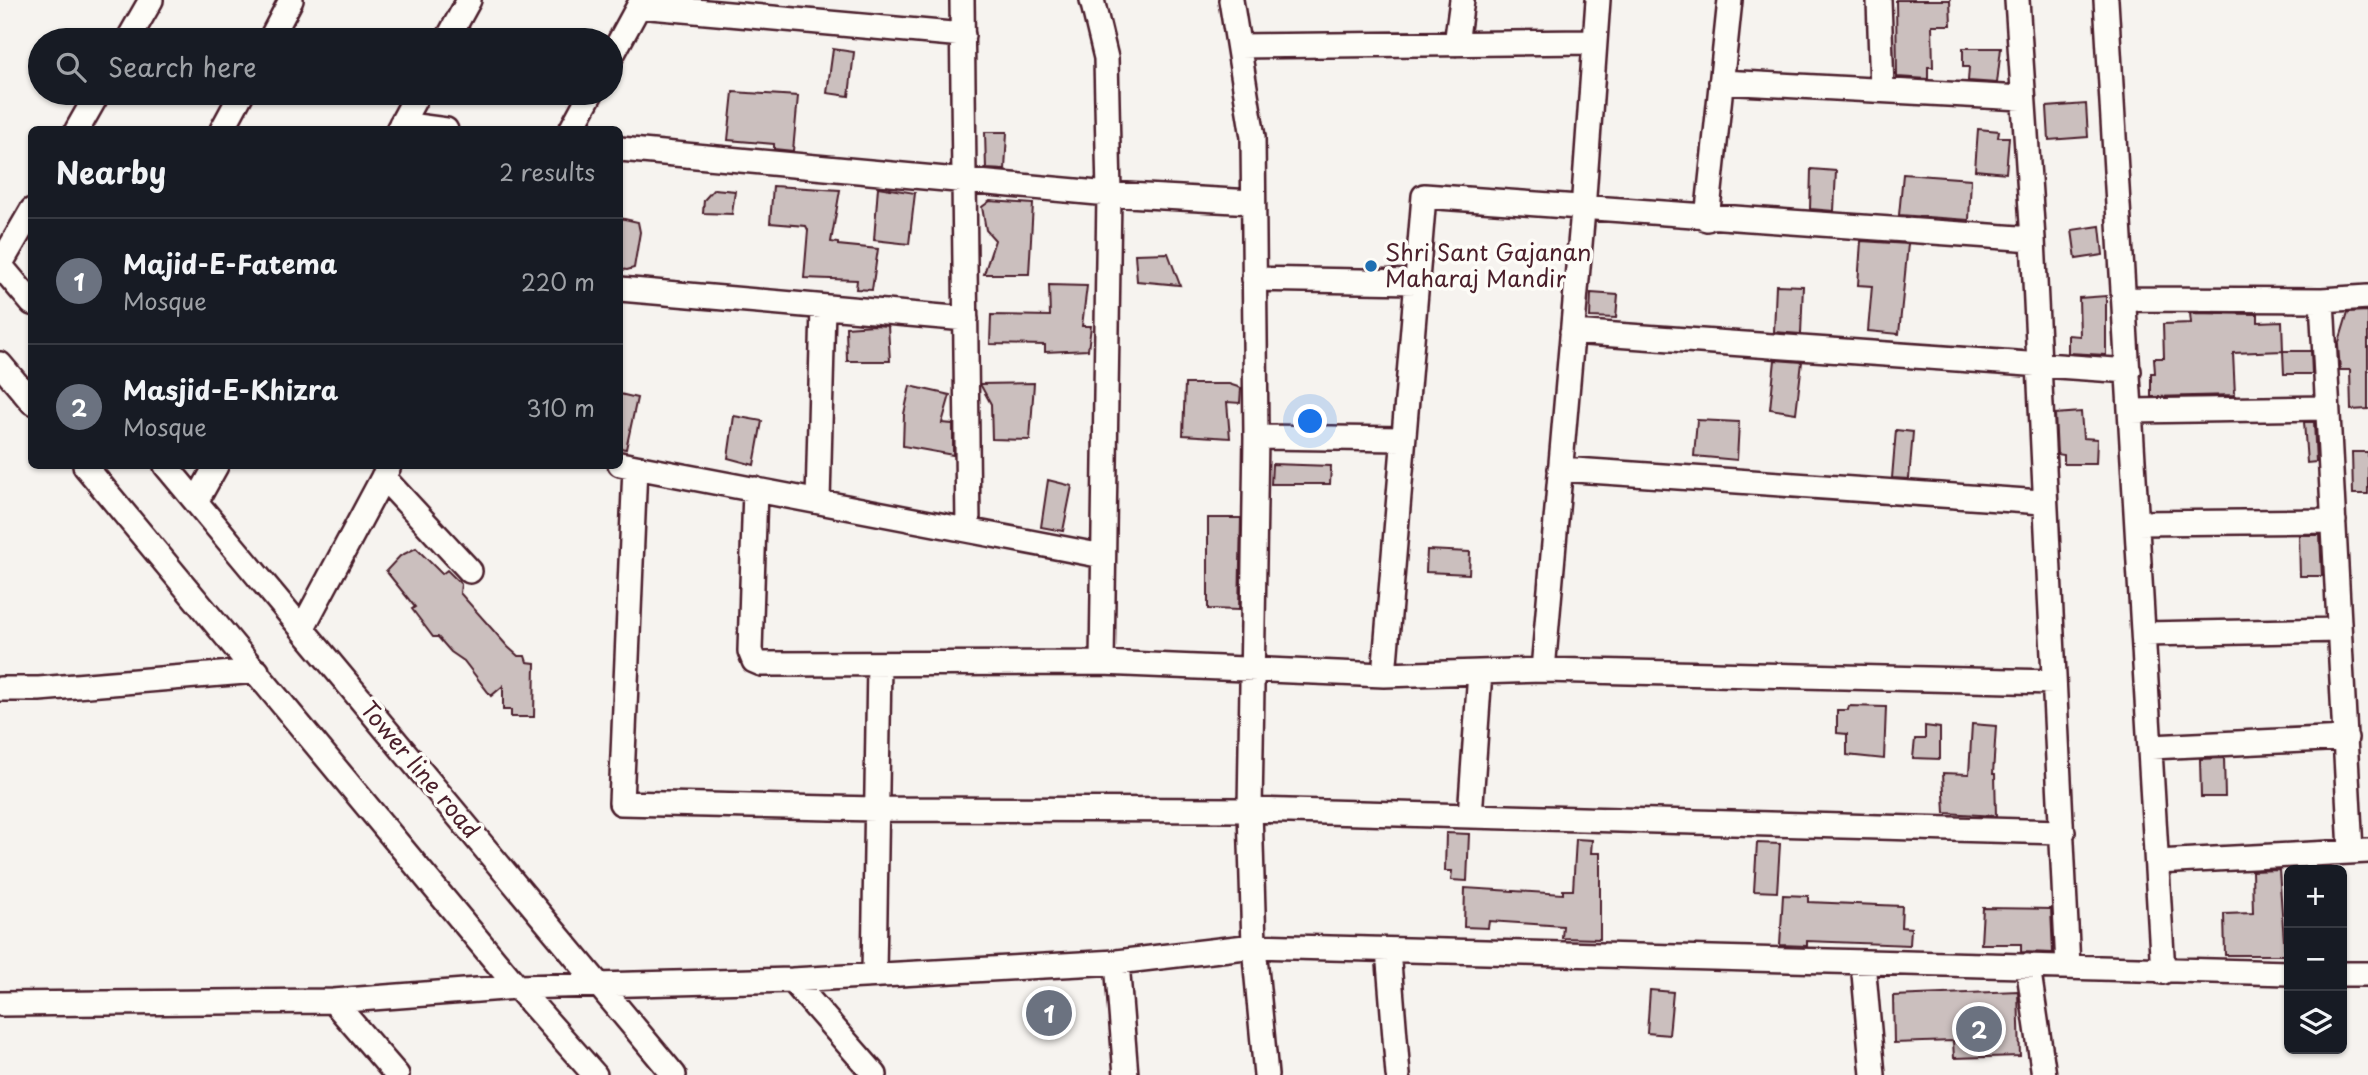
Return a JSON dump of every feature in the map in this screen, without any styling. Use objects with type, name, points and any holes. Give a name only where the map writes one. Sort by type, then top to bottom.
[{"type":"street","points":[[135,28],[151,0]]},
{"type":"street","points":[[277,28],[292,0]]},
{"type":"street","points":[[454,28],[469,0]]},
{"type":"street","points":[[962,0],[968,528]]},
{"type":"street","points":[[1092,0],[1105,58],[1109,194],[1101,663]]},
{"type":"street","points":[[1231,0],[1253,137],[1255,438],[1250,810],[1254,946],[1266,1075]]},
{"type":"street","points":[[1456,44],[1462,0]]},
{"type":"street","points":[[1543,670],[1583,210],[1598,0]]},
{"type":"street","points":[[1707,219],[1730,0]]},
{"type":"street","points":[[1879,0],[1882,90]]},
{"type":"street","points":[[2017,0],[2033,239],[2043,502],[2063,832],[2068,967]]},
{"type":"street","points":[[2106,0],[2163,972]]},
{"type":"street","points":[[623,35],[640,3],[963,35]]},
{"type":"street","points":[[1238,46],[1593,43]]},
{"type":"street","points":[[1721,82],[2022,98]]},
{"type":"street","points":[[79,126],[91,105]]},
{"type":"street","points":[[224,126],[236,105]]},
{"type":"street","points":[[401,126],[412,105]]},
{"type":"street","points":[[573,126],[585,105]]},
{"type":"street","points":[[623,149],[1109,194],[1254,202]]},
{"type":"street","points":[[1384,675],[1423,196],[1707,219],[2033,239]]},
{"type":"street","points":[[28,217],[0,265],[28,298]]},
{"type":"street","points":[[1254,279],[1416,282]]},
{"type":"street","points":[[623,289],[966,319]]},
{"type":"street","points":[[2125,299],[2322,300],[2368,297]]},
{"type":"street","points":[[2157,862],[2360,851],[2346,738],[2322,300]]},
{"type":"street","points":[[818,501],[823,307]]},
{"type":"street","points":[[1572,332],[2129,370]]},
{"type":"street","points":[[0,364],[28,397]]},
{"type":"street","points":[[2132,411],[2326,408]]},
{"type":"street","points":[[1255,438],[1402,439]]},
{"type":"street","points":[[1103,556],[968,528],[627,466],[621,803],[875,809],[1250,810],[2063,832]]},
{"type":"street","points":[[88,469],[517,987],[595,1075]]},
{"type":"street","name":"Tower line road","points":[[168,469],[674,1075]]},
{"type":"street","points":[[196,502],[214,469]]},
{"type":"street","points":[[1560,469],[2043,502]]},
{"type":"street","points":[[302,629],[386,471],[470,570]]},
{"type":"street","points":[[755,489],[750,651],[754,661],[761,664],[1101,663],[1384,675],[1543,670],[2053,682]]},
{"type":"street","points":[[2137,523],[2334,521]]},
{"type":"street","points":[[2144,634],[2339,630]]},
{"type":"street","points":[[874,974],[879,664]]},
{"type":"street","points":[[0,689],[39,689],[257,671]]},
{"type":"street","points":[[1471,816],[1480,672]]},
{"type":"street","points":[[2151,747],[2346,738]]},
{"type":"street","points":[[0,1004],[332,1001],[517,987],[792,980],[1116,962],[1254,946],[2068,967],[2163,972],[2284,973]]},
{"type":"street","points":[[1388,950],[1398,1075]]},
{"type":"street","points":[[1116,962],[1126,1075]]},
{"type":"street","points":[[1863,962],[1874,1075]]},
{"type":"street","points":[[2028,966],[2044,1075]]},
{"type":"street","points":[[2347,974],[2368,974]]},
{"type":"street","points":[[792,980],[875,1075]]},
{"type":"street","points":[[332,1001],[397,1075]]},
{"type":"building","points":[[1896,0],[1950,0],[1951,25],[1932,25],[1933,67],[1928,67],[1928,79],[1897,77]]},
{"type":"building","points":[[1963,48],[2001,48],[1997,83],[1968,81],[1969,67],[1963,67]]},
{"type":"building","points":[[833,49],[854,52],[849,96],[827,93]]},
{"type":"building","points":[[733,92],[798,96],[793,151],[774,149],[774,144],[728,140]]},
{"type":"building","points":[[2086,104],[2088,137],[2049,140],[2047,107]]},
{"type":"building","points":[[1978,129],[1999,131],[1998,137],[2009,137],[2006,173],[1975,170]]},
{"type":"building","points":[[985,132],[1007,132],[1005,170],[986,169]]},
{"type":"building","points":[[1811,169],[1836,171],[1834,211],[1810,209]]},
{"type":"building","points":[[1903,174],[1971,179],[1969,220],[1899,215]]},
{"type":"building","points":[[773,186],[840,190],[831,242],[878,249],[872,290],[856,289],[857,280],[804,278],[808,230],[806,226],[770,223]]},
{"type":"building","points":[[878,187],[915,193],[909,244],[874,240]]},
{"type":"building","points":[[714,189],[735,191],[732,214],[703,213],[704,200]]},
{"type":"building","points":[[990,201],[1033,204],[1029,274],[984,274],[995,240],[986,230],[982,207]]},
{"type":"building","points":[[623,219],[638,222],[640,232],[634,268],[623,269]]},
{"type":"building","points":[[2100,226],[2103,255],[2076,259],[2072,230]]},
{"type":"building","points":[[1861,241],[1908,244],[1899,334],[1868,331],[1872,286],[1858,285]]},
{"type":"building","points":[[1168,253],[1180,285],[1137,281],[1135,254]]},
{"type":"building","points":[[1049,285],[1087,286],[1082,326],[1091,326],[1088,350],[1045,352],[1045,345],[990,344],[991,315],[1050,316]]},
{"type":"building","points":[[1776,285],[1803,286],[1801,334],[1774,332]]},
{"type":"building","points":[[1591,293],[1618,295],[1616,318],[1590,317]]},
{"type":"building","points":[[2106,296],[2106,355],[2068,353],[2068,335],[2080,336],[2079,298]]},
{"type":"building","points":[[2368,311],[2368,409],[2351,410],[2350,370],[2340,370],[2338,345],[2348,312]]},
{"type":"building","points":[[2190,313],[2258,314],[2258,322],[2282,321],[2283,351],[2233,353],[2235,395],[2151,397],[2151,373],[2155,373],[2154,358],[2164,358],[2163,324],[2191,323]]},
{"type":"building","points":[[888,326],[890,361],[847,361],[846,327]]},
{"type":"building","points":[[2283,351],[2311,351],[2312,374],[2284,374]]},
{"type":"building","points":[[1775,360],[1802,362],[1796,413],[1770,409]]},
{"type":"building","points":[[1034,383],[1030,440],[992,439],[991,404],[980,384]]},
{"type":"building","points":[[1185,384],[1229,384],[1241,388],[1240,403],[1227,402],[1230,438],[1183,435]]},
{"type":"building","points":[[910,386],[950,395],[942,423],[953,424],[953,455],[903,446],[904,414]]},
{"type":"building","points":[[623,395],[637,398],[626,449],[623,448]]},
{"type":"building","points":[[2081,412],[2083,438],[2097,439],[2096,464],[2064,464],[2064,455],[2057,454],[2055,414]]},
{"type":"building","points":[[734,416],[762,421],[754,465],[728,458]]},
{"type":"building","points":[[1697,420],[1739,422],[1737,460],[1694,456]]},
{"type":"building","points":[[2304,422],[2314,422],[2316,462],[2307,463]]},
{"type":"building","points":[[1896,430],[1913,432],[1909,479],[1892,478]]},
{"type":"building","points":[[2352,452],[2368,452],[2368,494],[2353,494]]},
{"type":"building","points":[[1272,464],[1331,466],[1330,484],[1271,484]]},
{"type":"building","points":[[1048,480],[1072,486],[1063,531],[1041,527]]},
{"type":"building","points":[[1208,518],[1241,518],[1239,610],[1208,609]]},
{"type":"building","points":[[2299,535],[2320,535],[2322,576],[2300,576]]},
{"type":"building","points":[[416,548],[442,574],[447,570],[461,584],[460,593],[508,647],[518,656],[525,656],[527,662],[535,663],[534,717],[511,717],[511,710],[503,710],[503,686],[491,696],[464,661],[451,652],[438,637],[433,637],[412,609],[415,607],[386,571],[400,556]]},
{"type":"building","points":[[1427,550],[1470,552],[1469,574],[1426,572]]},
{"type":"building","points":[[1849,706],[1886,707],[1884,759],[1847,755],[1847,734],[1837,733],[1837,710],[1848,710]]},
{"type":"building","points":[[1972,724],[1996,726],[1993,774],[1996,816],[1945,813],[1943,773],[1969,774]]},
{"type":"building","points":[[1925,726],[1940,728],[1940,759],[1913,758],[1915,739],[1925,739]]},
{"type":"building","points":[[2224,758],[2225,797],[2201,797],[2200,759]]},
{"type":"building","points":[[1446,833],[1469,834],[1467,881],[1451,880],[1452,871],[1445,871]]},
{"type":"building","points":[[1576,839],[1592,840],[1591,853],[1600,853],[1600,939],[1562,938],[1563,926],[1489,921],[1488,928],[1464,927],[1465,888],[1563,894],[1563,890],[1573,890]]},
{"type":"building","points":[[1757,843],[1780,844],[1777,892],[1754,891]]},
{"type":"building","points":[[2279,870],[2284,955],[2225,955],[2224,914],[2253,913],[2252,871]]},
{"type":"building","points":[[1783,895],[1808,896],[1808,902],[1902,906],[1901,927],[1911,928],[1910,945],[1807,941],[1807,946],[1780,945]]},
{"type":"building","points":[[1983,908],[2051,909],[2053,953],[2021,952],[2021,944],[1981,944]]},
{"type":"building","points":[[1650,990],[1673,992],[1669,1035],[1647,1033]]},
{"type":"building","points":[[2018,991],[2020,1056],[1954,1058],[1953,1041],[1894,1043],[1893,996]]},
{"type":"place","name":"Shri Sant Gajanan Maharaj Mandir","points":[[1371,266]]},
{"type":"place","name":"Majid-E-Fatema","points":[[1049,1013]]},
{"type":"place","name":"Masjid-E-Khizra","points":[[1979,1029]]}]
